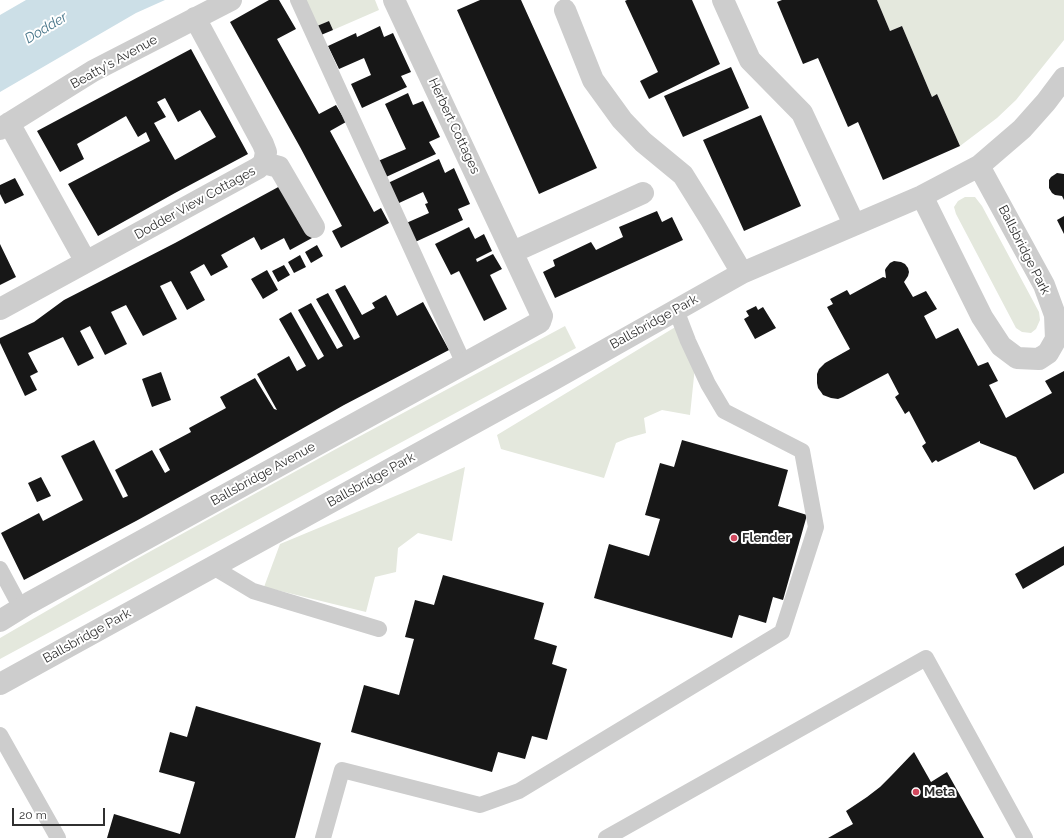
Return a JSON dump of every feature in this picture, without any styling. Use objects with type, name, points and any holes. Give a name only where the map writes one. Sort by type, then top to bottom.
[{"type":"street","name":"Beatty's Avenue","points":[[5,126],[93,71],[230,0]]},
{"type":"street","name":"Herbert Cottages","points":[[394,0],[542,316],[540,322],[528,330]]},
{"type":"street","points":[[723,0],[750,60],[802,113],[854,224]]},
{"type":"street","points":[[565,10],[593,80],[622,120],[644,142],[683,175],[742,274]]},
{"type":"street","name":"Dodder View Cottages","points":[[0,309],[258,168],[264,163],[266,152],[263,144],[195,18]]},
{"type":"street","name":"Ballsbridge Park","points":[[0,684],[742,274],[854,224],[922,196],[979,166],[1022,129],[1046,102],[1064,78]]},
{"type":"street","points":[[5,126],[86,262]]},
{"type":"street","points":[[264,163],[279,167],[314,227]]},
{"type":"street","name":"Ballsbridge Park","points":[[922,196],[982,317],[1001,346],[1017,358],[1039,359],[1048,353],[1056,339],[1055,315],[1044,285],[979,166]]},
{"type":"street","points":[[513,252],[643,193]]},
{"type":"street","name":"Ballsbridge Avenue","points":[[0,621],[21,608],[528,330]]},
{"type":"lane","points":[[298,0],[464,364]]},
{"type":"lane","points":[[323,838],[342,770],[480,805],[520,791],[782,632],[816,527],[802,451],[724,411],[708,384],[688,341],[676,310]]},
{"type":"lane","points":[[213,567],[253,591],[379,629]]},
{"type":"lane","points":[[0,569],[21,608]]},
{"type":"lane","points":[[606,838],[926,658],[1025,838]]},
{"type":"lane","points":[[0,735],[58,838]]},
{"type":"shaded area","points":[[306,0],[375,0],[379,10],[333,30],[329,21],[317,26]]},
{"type":"shaded area","points":[[877,0],[1064,0],[1064,40],[1016,100],[997,118],[960,146],[937,94],[932,97],[902,26],[890,31]]},
{"type":"shaded area","points":[[965,197],[975,197],[982,206],[1039,312],[1040,320],[1036,329],[1031,333],[1022,332],[1016,328],[956,214],[954,207],[958,201]]},
{"type":"shaded area","points":[[565,326],[576,348],[0,659],[0,638],[131,562],[336,449]]},
{"type":"shaded area","points":[[677,326],[696,357],[690,415],[662,410],[644,418],[646,433],[616,443],[604,478],[501,449],[497,435]]},
{"type":"shaded area","points":[[465,467],[452,541],[418,533],[398,548],[396,572],[375,577],[366,612],[264,587],[280,544]]},
{"type":"water","name":"Dodder","points":[[26,0],[165,0],[136,13],[0,92],[0,15]]},
{"type":"building","points":[[269,0],[279,0],[296,29],[277,39],[319,114],[336,105],[346,122],[330,131],[374,212],[381,208],[389,223],[341,248],[332,231],[342,226],[300,147],[230,22]]},
{"type":"building","points":[[480,0],[521,0],[597,168],[539,194],[457,10]]},
{"type":"building","points":[[692,0],[720,64],[649,99],[640,81],[658,72],[625,1]]},
{"type":"building","points":[[782,0],[877,0],[890,31],[902,26],[932,97],[937,94],[960,146],[883,180],[858,122],[848,127],[818,58],[803,64],[777,2]]},
{"type":"building","points":[[329,21],[333,30],[321,35],[317,26]]},
{"type":"building","points":[[380,26],[384,37],[393,33],[411,72],[401,76],[407,87],[362,108],[351,84],[371,75],[364,58],[339,69],[328,46],[356,33],[357,37]]},
{"type":"building","points":[[191,49],[248,154],[98,236],[68,184],[150,141],[146,132],[138,137],[126,116],[77,144],[84,159],[60,172],[37,131]],"holes":[[[165,98],[178,122],[200,110],[216,137],[175,160],[154,123],[166,117],[157,102]]]},
{"type":"building","points":[[731,67],[749,108],[683,137],[664,96]]},
{"type":"building","points":[[408,93],[413,105],[423,101],[440,137],[429,142],[436,154],[386,177],[378,161],[406,149],[385,104]]},
{"type":"building","points":[[761,115],[801,206],[744,231],[703,140]]},
{"type":"building","points":[[439,159],[445,173],[454,168],[470,204],[458,209],[463,220],[413,243],[404,224],[429,213],[425,204],[428,203],[423,192],[399,203],[388,183]]},
{"type":"building","points":[[1057,173],[1064,174],[1064,200],[1062,196],[1052,193],[1049,188],[1049,180]]},
{"type":"building","points":[[15,178],[24,195],[5,204],[0,194],[0,185]]},
{"type":"building","points":[[282,185],[312,238],[290,250],[284,238],[261,250],[254,237],[221,255],[228,267],[211,276],[204,264],[190,272],[205,300],[187,310],[171,281],[160,286],[177,319],[143,336],[126,305],[111,312],[127,344],[105,355],[90,326],[80,331],[94,358],[78,366],[63,337],[28,353],[38,372],[30,376],[37,390],[25,396],[0,343],[0,338],[34,322],[64,300],[175,243]]},
{"type":"building","points":[[657,211],[662,222],[672,217],[683,240],[555,298],[543,272],[555,266],[553,260],[591,242],[596,250],[623,237],[619,227]]},
{"type":"building","points":[[1064,216],[1064,234],[1057,220]]},
{"type":"building","points":[[469,227],[475,239],[484,234],[492,251],[476,259],[477,262],[493,254],[502,269],[490,275],[507,309],[484,321],[459,271],[451,275],[435,244]]},
{"type":"building","points":[[0,244],[16,277],[0,285]]},
{"type":"building","points":[[317,245],[323,256],[311,263],[305,252]]},
{"type":"building","points":[[300,255],[306,267],[294,273],[288,262]]},
{"type":"building","points":[[894,261],[905,264],[908,268],[908,276],[904,282],[913,297],[926,291],[937,309],[924,316],[936,339],[958,328],[978,366],[988,362],[998,381],[989,385],[1006,418],[1052,393],[1045,381],[1064,371],[1064,473],[1034,490],[1016,457],[980,443],[980,441],[938,462],[936,460],[932,463],[922,446],[926,443],[909,411],[905,414],[895,397],[899,394],[888,373],[838,399],[823,395],[818,388],[817,383],[817,374],[819,369],[825,363],[850,349],[827,307],[833,304],[830,299],[847,290],[850,295],[883,277],[886,278],[885,270],[890,263]]},
{"type":"building","points":[[284,265],[290,275],[278,282],[272,271]]},
{"type":"building","points":[[267,270],[278,290],[263,299],[251,279]]},
{"type":"building","points":[[345,285],[362,315],[375,308],[372,303],[386,295],[397,316],[423,302],[449,350],[344,405],[136,521],[24,580],[1,533],[39,513],[43,521],[83,500],[61,456],[94,440],[123,498],[128,496],[115,470],[152,450],[165,473],[170,470],[159,449],[191,432],[189,428],[226,408],[220,397],[255,378],[274,409],[277,410],[257,374],[289,356],[297,371],[306,366],[279,319],[291,312],[318,360],[324,356],[298,310],[311,303],[337,349],[343,346],[316,299],[328,293],[354,340],[360,337],[335,290]]},
{"type":"building","points":[[756,306],[758,310],[763,307],[776,328],[755,339],[744,319],[749,316],[746,311]]},
{"type":"building","points":[[161,372],[171,400],[152,407],[142,379]]},
{"type":"building","points":[[682,440],[788,470],[778,506],[807,515],[783,600],[773,597],[766,623],[739,615],[732,638],[594,598],[609,544],[649,556],[660,519],[645,515],[660,463],[674,467]]},
{"type":"building","points":[[41,477],[51,496],[37,502],[28,483]]},
{"type":"building","points":[[1064,546],[1064,565],[1023,589],[1015,574]]},
{"type":"building","points":[[443,575],[544,603],[534,639],[557,646],[552,664],[567,669],[547,740],[532,736],[525,759],[498,752],[492,772],[351,732],[364,685],[399,695],[414,639],[405,637],[415,600],[434,605]]},
{"type":"building","points":[[196,706],[321,743],[295,838],[107,838],[114,814],[180,834],[195,782],[159,772],[170,732],[187,737]]},
{"type":"building","name":"Meta","points":[[914,752],[931,782],[947,772],[984,838],[828,838],[853,824],[846,811],[880,787]]},
{"type":"place","name":"Flender","points":[[734,538]]},
{"type":"place","name":"Meta","points":[[916,792]]}]
